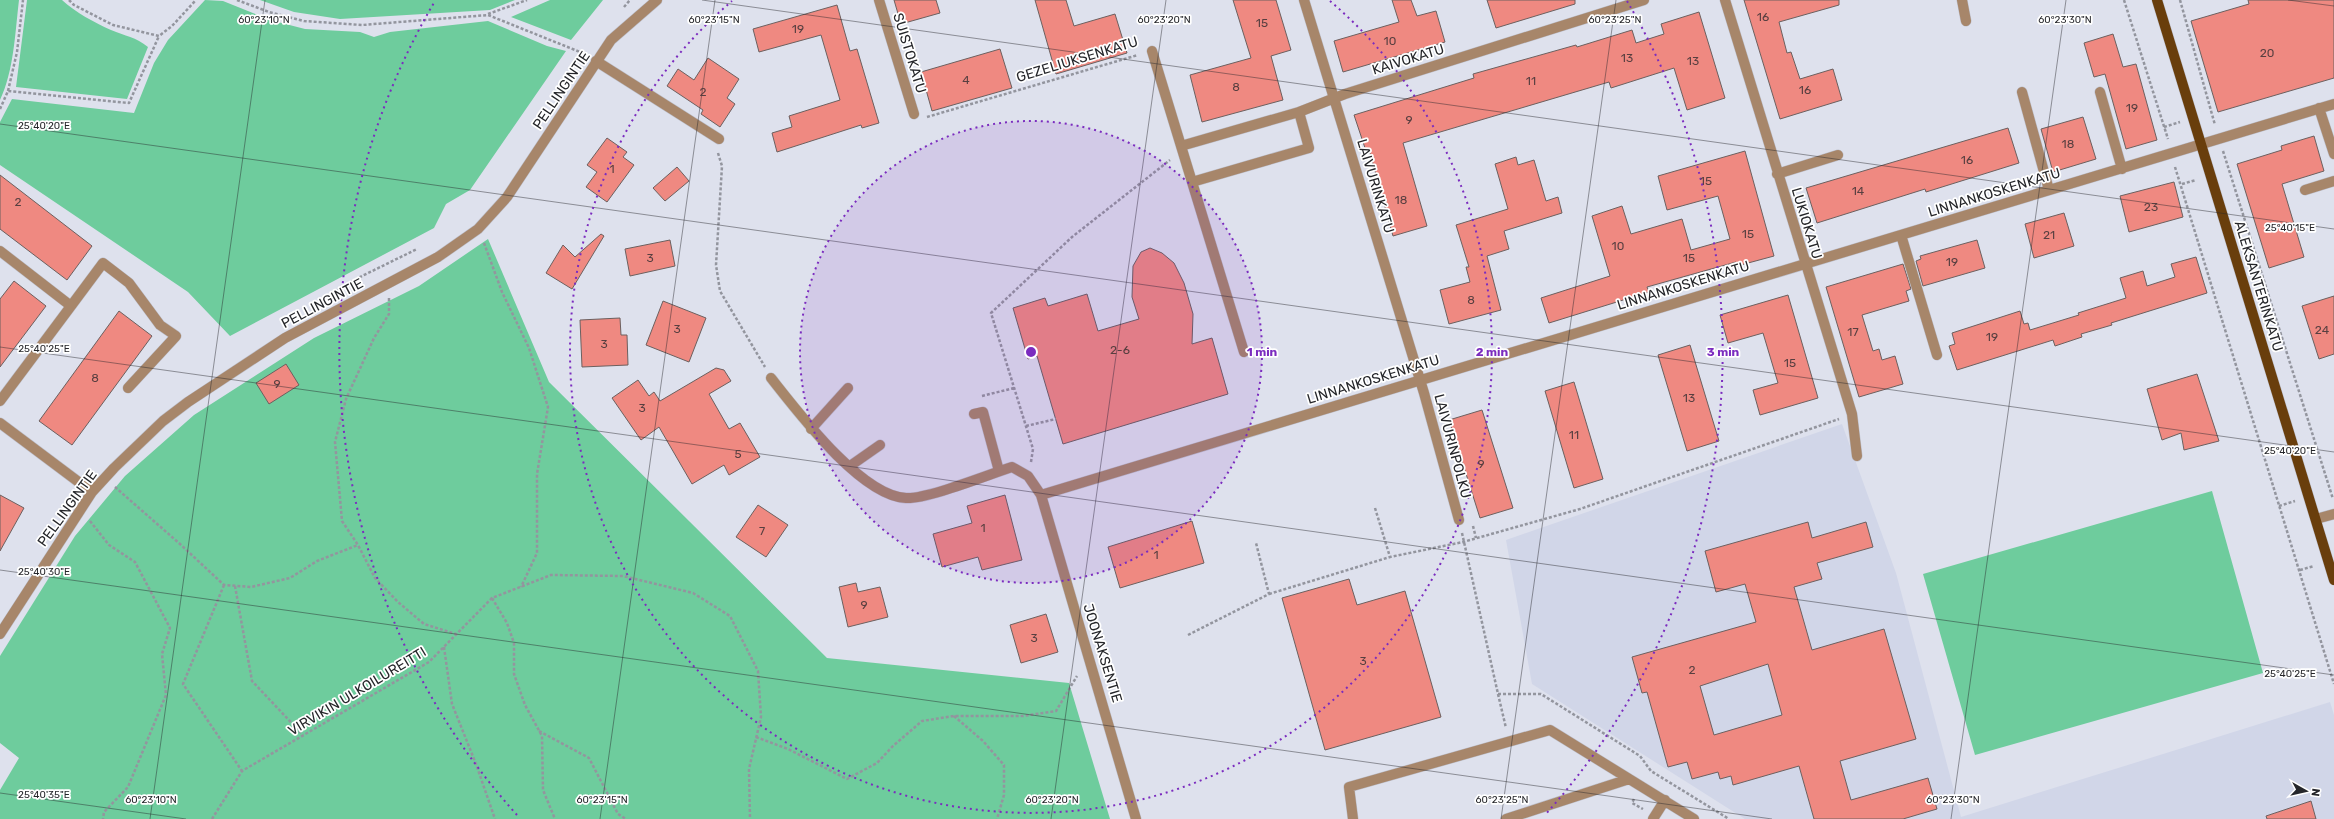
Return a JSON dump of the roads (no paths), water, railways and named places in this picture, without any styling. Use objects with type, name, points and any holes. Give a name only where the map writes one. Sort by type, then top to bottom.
[{"type":"main road","name":"ALEKSANTERINKATU","points":[[2157,0],[2334,580]]},
{"type":"street","name":"PELLINGINTIE","points":[[0,634],[92,492],[137,445],[188,402],[285,338],[438,257],[478,229],[507,197],[612,40],[657,0]]},
{"type":"street","name":"SUISTOKATU","points":[[879,0],[914,114]]},
{"type":"street","name":"LAIVURINKATU","points":[[1304,0],[1419,379]]},
{"type":"street","name":"KAIVOKATU","points":[[1181,146],[1298,112],[1334,98],[1644,0]]},
{"type":"street","name":"LUKIOKATU","points":[[1725,0],[1804,263],[1852,414],[1858,456]]},
{"type":"street","points":[[1962,0],[1966,21]]},
{"type":"street","name":"GEZELIUKSENKATU","points":[[1152,51],[1244,352]]},
{"type":"street","points":[[596,62],[718,139]]},
{"type":"street","points":[[2022,92],[2049,190]]},
{"type":"street","points":[[2100,92],[2122,168]]},
{"type":"street","name":"LINNANKOSKENKATU","points":[[1041,495],[1419,379],[2172,153],[2220,140],[2334,104]]},
{"type":"street","points":[[2319,108],[2334,154]]},
{"type":"street","points":[[1192,182],[1309,148],[1298,112]]},
{"type":"street","points":[[1777,174],[1838,156]]},
{"type":"street","points":[[2305,190],[2334,181]]},
{"type":"street","points":[[1901,235],[1937,355]]},
{"type":"street","points":[[0,251],[71,306]]},
{"type":"street","points":[[0,400],[103,263],[129,283],[160,325],[176,336],[128,388]]},
{"type":"street","points":[[772,378],[811,428],[850,466],[876,488],[891,495],[907,498],[931,493],[999,471],[983,412],[974,414]]},
{"type":"street","name":"LAIVURINPOLKU","points":[[1419,379],[1459,520]]},
{"type":"street","points":[[811,428],[848,388]]},
{"type":"street","points":[[0,423],[92,492]]},
{"type":"street","points":[[850,466],[880,445]]},
{"type":"street","name":"JOONAKSENTIE","points":[[999,471],[1012,467],[1028,476],[1041,495],[1136,819]]},
{"type":"street","points":[[2316,519],[2334,514]]},
{"type":"street","points":[[1353,819],[1348,787],[1550,730],[1694,819]]},
{"type":"street","points":[[1506,819],[1629,779]]},
{"type":"street","points":[[1653,819],[1665,800]]}]
